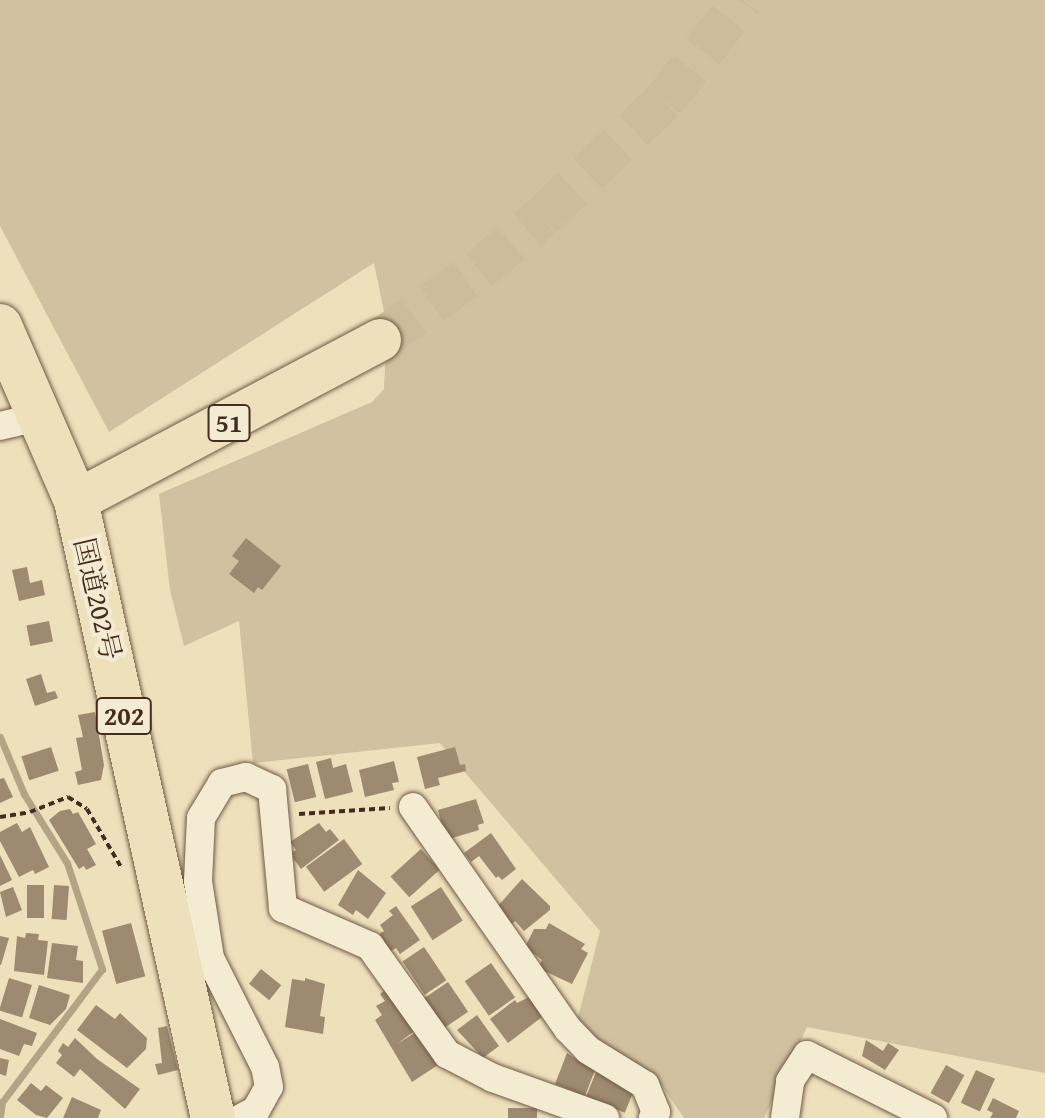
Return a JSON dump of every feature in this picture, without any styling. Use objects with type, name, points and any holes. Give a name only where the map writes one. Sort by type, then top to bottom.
[{"type":"highway","name":"国道202号","points":[[0,326],[42,416],[76,501],[213,1118]]},
{"type":"main road","name":"51","points":[[76,501],[380,340]]},
{"type":"street","points":[[0,426],[42,416]]},
{"type":"street","points":[[241,1118],[256,1110],[269,1087],[265,1067],[210,958],[198,881],[201,818],[222,783],[246,777],[272,789],[283,908],[370,946],[447,1054],[493,1078],[605,1118]]},
{"type":"street","points":[[413,807],[568,1029],[588,1050],[645,1085],[656,1112],[653,1118]]},
{"type":"street","points":[[785,1118],[790,1081],[807,1055],[933,1118]]},
{"type":"path","points":[[0,817],[30,812],[68,797],[87,809],[102,839],[126,874]]},
{"type":"path","points":[[274,816],[413,807]]},
{"type":"shaded area","points":[[0,0],[1045,0],[1045,1073],[807,1027],[764,1118],[684,1118],[658,1080],[570,1049],[600,931],[440,743],[253,763],[239,621],[184,646],[170,590],[159,494],[372,402],[384,389],[387,327],[374,263],[109,432],[0,226]]},
{"type":"building","points":[[246,538],[281,566],[262,590],[258,587],[254,593],[229,574],[239,561],[232,556]]},
{"type":"building","points":[[27,567],[30,583],[42,580],[45,595],[19,601],[12,570]]},
{"type":"building","points":[[49,621],[53,642],[30,646],[26,625]]},
{"type":"building","points":[[41,674],[47,693],[55,691],[58,698],[35,706],[26,679]]},
{"type":"building","points":[[95,712],[104,765],[101,780],[78,785],[75,772],[82,770],[76,738],[83,737],[78,715]]},
{"type":"building","points":[[51,747],[59,771],[29,780],[22,757]]},
{"type":"building","points":[[455,747],[460,765],[465,764],[466,771],[438,778],[440,785],[425,789],[417,757]]},
{"type":"building","points":[[331,758],[333,768],[346,764],[353,792],[325,799],[316,762]]},
{"type":"building","points":[[394,761],[399,782],[392,783],[394,790],[365,797],[359,770]]},
{"type":"building","points":[[308,764],[316,797],[295,802],[287,769]]},
{"type":"building","points":[[4,778],[13,797],[0,803],[0,779]]},
{"type":"building","points":[[476,799],[484,823],[478,825],[479,830],[446,840],[438,810]]},
{"type":"building","points":[[70,809],[73,814],[78,812],[96,844],[87,849],[96,865],[86,870],[84,866],[79,869],[49,820],[60,811]]},
{"type":"building","points":[[17,823],[22,832],[30,827],[49,867],[19,877],[0,841],[0,832]]},
{"type":"building","points":[[319,823],[326,832],[330,829],[339,840],[301,869],[290,854],[296,850],[290,842]]},
{"type":"building","points":[[491,833],[516,869],[502,880],[498,876],[496,878],[479,856],[471,862],[464,853]]},
{"type":"building","points":[[344,839],[362,864],[324,892],[306,867]]},
{"type":"building","points":[[421,849],[440,870],[409,897],[391,876]]},
{"type":"building","points":[[0,855],[12,880],[0,886]]},
{"type":"building","points":[[358,870],[386,893],[368,919],[356,910],[353,915],[338,905]]},
{"type":"building","points":[[522,879],[550,906],[550,910],[524,931],[515,921],[511,925],[496,908]]},
{"type":"building","points":[[27,885],[44,885],[44,918],[27,918]]},
{"type":"building","points":[[54,885],[69,886],[67,920],[52,919]]},
{"type":"building","points":[[13,887],[22,910],[6,917],[0,892]]},
{"type":"building","points":[[441,887],[463,921],[433,940],[411,907]]},
{"type":"building","points":[[396,906],[420,940],[400,954],[396,948],[391,951],[379,934],[384,931],[380,925],[393,915],[389,911]]},
{"type":"building","points":[[131,923],[145,976],[116,984],[102,931]]},
{"type":"building","points":[[549,923],[585,944],[581,949],[588,953],[572,984],[538,968],[542,960],[525,947],[534,929],[546,929]]},
{"type":"building","points":[[26,933],[39,934],[38,940],[48,941],[44,975],[14,971],[17,936],[25,938]]},
{"type":"building","points":[[0,936],[9,938],[1,965],[0,965]]},
{"type":"building","points":[[52,943],[78,946],[76,960],[83,961],[83,983],[47,978]]},
{"type":"building","points":[[424,947],[446,980],[425,995],[402,962]]},
{"type":"building","points":[[491,963],[515,997],[489,1016],[465,981]]},
{"type":"building","points":[[261,969],[281,985],[269,1000],[249,984]]},
{"type":"building","points":[[9,978],[32,985],[22,1018],[0,1011]]},
{"type":"building","points":[[305,978],[325,984],[320,1016],[325,1017],[323,1034],[285,1027],[292,979],[305,981]]},
{"type":"building","points":[[448,982],[468,1012],[444,1028],[424,998]]},
{"type":"building","points":[[39,985],[70,995],[66,1009],[50,1025],[29,1018]]},
{"type":"building","points":[[390,986],[416,1030],[397,1044],[416,1032],[438,1065],[412,1082],[375,1020],[382,1015],[376,1006],[385,1001],[380,994]]},
{"type":"building","points":[[533,995],[538,1002],[534,1005],[542,1017],[508,1043],[490,1019],[515,1000],[517,1003]]},
{"type":"building","points":[[96,1005],[115,1019],[120,1013],[147,1038],[146,1049],[127,1068],[77,1030]]},
{"type":"building","points":[[477,1015],[499,1046],[483,1058],[457,1030]]},
{"type":"building","points":[[0,1019],[37,1033],[32,1046],[24,1044],[19,1056],[0,1049]]},
{"type":"building","points":[[167,1026],[178,1070],[158,1075],[155,1064],[162,1063],[158,1028]]},
{"type":"building","points":[[75,1038],[97,1059],[140,1089],[125,1109],[80,1069],[74,1077],[56,1063],[62,1055],[58,1051],[63,1043],[68,1047]]},
{"type":"building","points":[[866,1040],[883,1051],[888,1043],[899,1050],[885,1070],[862,1056]]},
{"type":"building","points":[[567,1053],[585,1065],[597,1065],[585,1096],[555,1084]]},
{"type":"building","points":[[0,1058],[9,1060],[6,1076],[0,1074]]},
{"type":"building","points":[[946,1065],[964,1075],[949,1103],[930,1093]]},
{"type":"building","points":[[976,1070],[995,1079],[980,1112],[961,1103]]},
{"type":"building","points":[[596,1072],[635,1088],[625,1113],[586,1097]]},
{"type":"building","points":[[31,1083],[41,1091],[46,1085],[63,1098],[47,1118],[36,1115],[17,1100]]},
{"type":"building","points":[[72,1097],[101,1110],[98,1118],[63,1118]]},
{"type":"building","points":[[993,1098],[1019,1111],[1016,1118],[990,1118],[993,1113],[987,1110]]},
{"type":"building","points":[[508,1108],[537,1108],[537,1118],[508,1118]]},
{"type":"waterway","points":[[0,737],[24,794],[67,863],[102,969],[2,1102],[0,1117]]},
{"type":"tunnel","points":[[380,340],[479,270],[542,217],[664,101],[743,0]]}]
